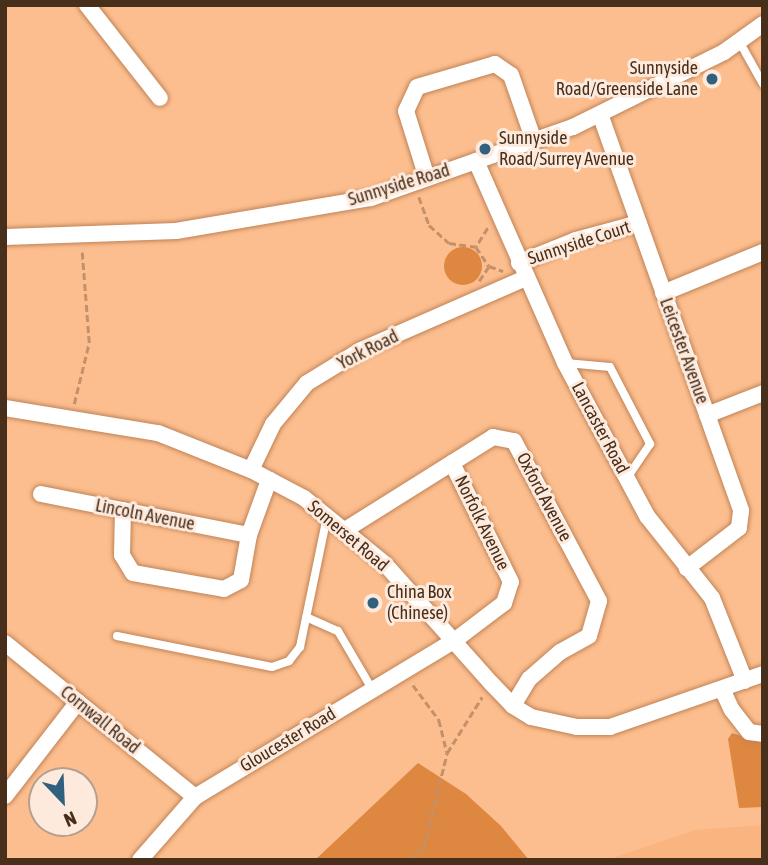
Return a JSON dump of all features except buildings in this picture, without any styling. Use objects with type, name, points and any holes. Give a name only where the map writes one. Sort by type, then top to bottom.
[{"type":"street","points":[[87,5],[160,98]]},
{"type":"street","name":"Sunnyside Road","points":[[5,237],[176,231],[371,198],[534,141],[600,114],[724,52],[763,24]]},
{"type":"street","points":[[420,181],[406,110],[417,87],[495,64],[512,75],[534,141]]},
{"type":"street","name":"Leicester Avenue","points":[[600,114],[741,511],[739,528],[687,568]]},
{"type":"street","name":"Lancaster Road","points":[[476,161],[565,363],[647,516],[712,598],[745,681]]},
{"type":"street","name":"Sunnyside Court","points":[[519,262],[576,240],[639,223]]},
{"type":"street","points":[[663,293],[763,252]]},
{"type":"street","name":"York Road","points":[[251,470],[273,424],[307,383],[361,350],[526,278]]},
{"type":"street","points":[[707,415],[763,393]]},
{"type":"street","name":"Somerset Road","points":[[5,408],[158,433],[251,470],[304,498],[386,564],[513,706],[551,723],[610,727],[763,674]]},
{"type":"street","name":"Oxford Avenue","points":[[345,530],[493,437],[514,441],[599,601],[589,636],[560,652],[529,679],[513,706]]},
{"type":"street","name":"Norfolk Avenue","points":[[452,463],[511,582],[505,603],[454,641]]},
{"type":"street","points":[[124,510],[122,555],[133,573],[224,589],[241,580],[249,535],[270,480]]},
{"type":"street","name":"Lincoln Avenue","points":[[41,494],[249,535]]},
{"type":"street","name":"Gloucester Road","points":[[139,860],[195,797],[454,641]]},
{"type":"street","name":"Cornwall Road","points":[[5,643],[195,797]]},
{"type":"street","points":[[722,689],[732,710],[750,732],[763,734]]},
{"type":"street","points":[[5,796],[78,702]]},
{"type":"lane","points":[[739,41],[763,84]]},
{"type":"lane","points":[[565,363],[610,367],[650,444],[626,478]]},
{"type":"lane","points":[[117,636],[272,667],[289,661],[300,646],[327,517]]},
{"type":"lane","points":[[306,617],[338,631],[372,690]]},
{"type":"path","points":[[420,181],[429,225],[449,243],[476,247],[489,267]]},
{"type":"path","points":[[476,247],[498,214]]},
{"type":"path","points":[[70,417],[82,380],[89,343],[80,235]]},
{"type":"path","points":[[402,671],[439,720],[447,752]]},
{"type":"path","points":[[410,860],[424,847],[447,752],[492,684]]},
{"type":"shaded area","points":[[463,247],[476,253],[482,266],[476,279],[463,285],[450,279],[444,266],[450,253]]},
{"type":"shaded area","points":[[732,733],[763,743],[763,807],[739,808],[728,739]]},
{"type":"shaded area","points":[[418,763],[466,794],[501,826],[529,860],[315,860]]},
{"type":"shaded area","points":[[763,825],[763,860],[607,860],[695,830]]},
{"type":"place","name":"Sunnyside Road/Greenside Lane","points":[[712,79]]},
{"type":"place","name":"Sunnyside Road/Surrey Avenue","points":[[485,149]]},
{"type":"place","name":"China Box (Chinese)","points":[[373,603]]}]
